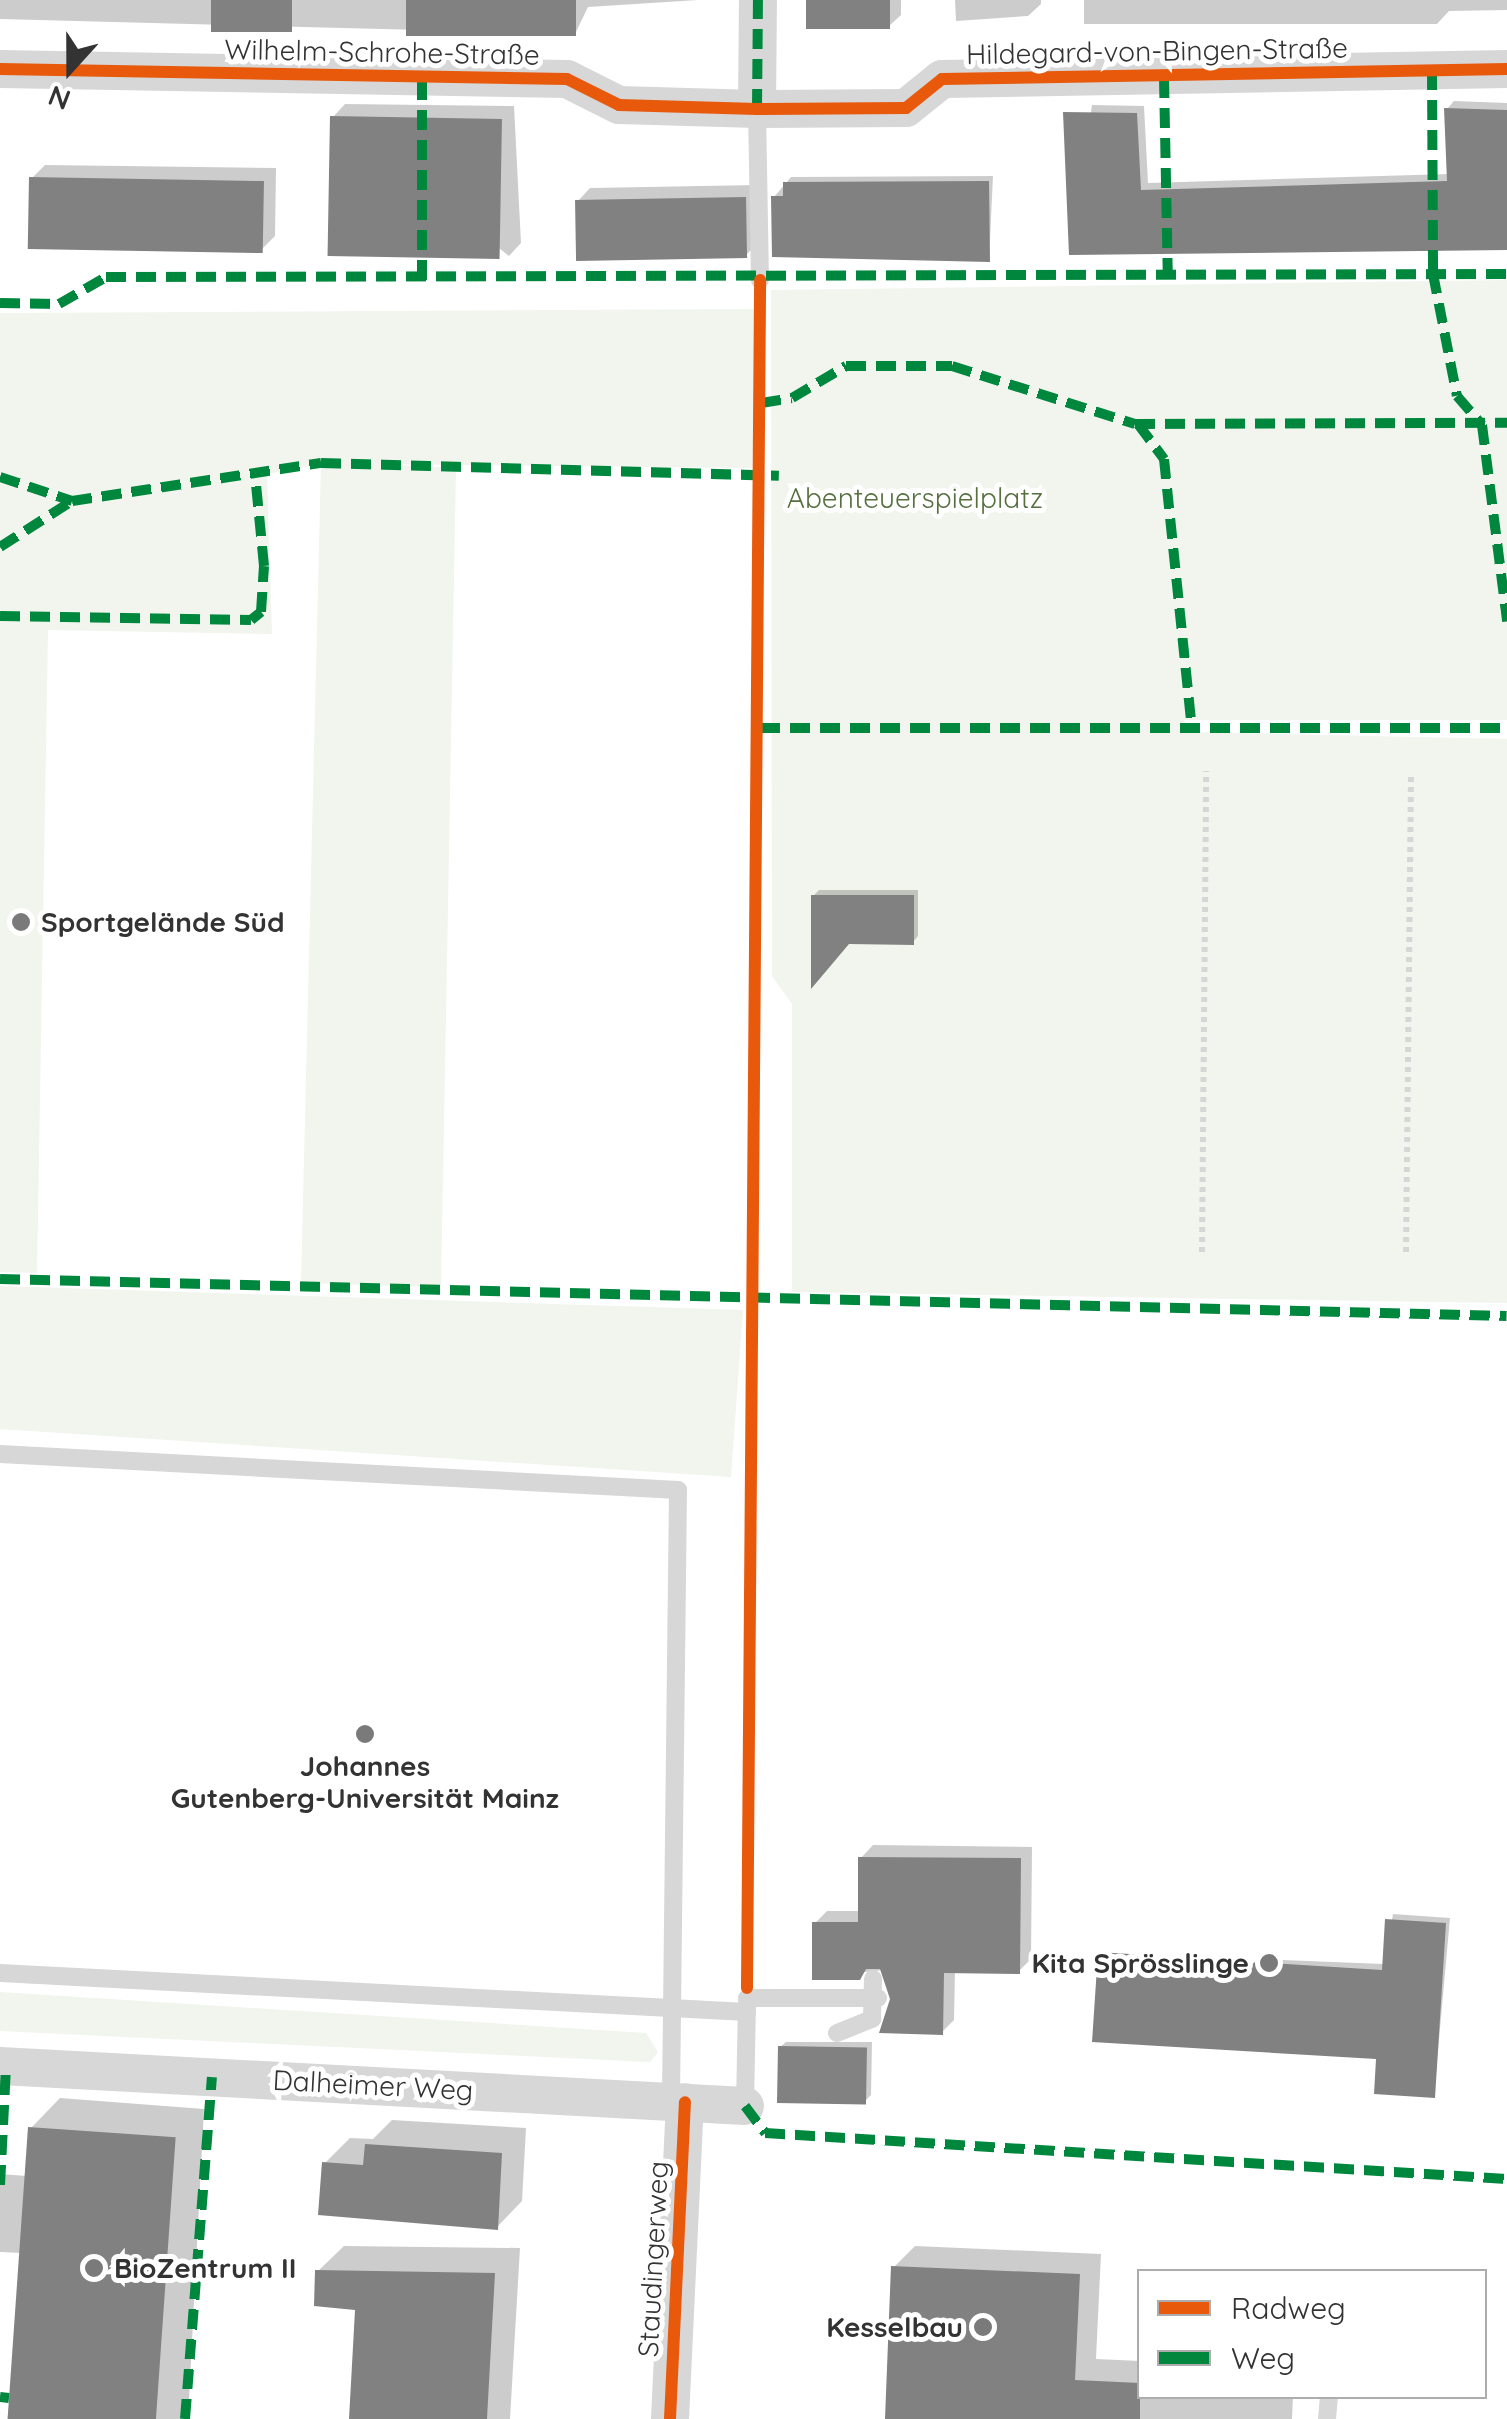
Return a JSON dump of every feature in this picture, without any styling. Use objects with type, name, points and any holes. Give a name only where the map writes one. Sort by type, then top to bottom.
[{"type":"street","points":[[757,109],[758,0]]},
{"type":"street","name":"Hildegard-von-Bingen-Straße","points":[[757,109],[906,108],[942,79],[1507,68]]},
{"type":"street","name":"Wilhelm-Schrohe-Straße","points":[[0,69],[567,79],[618,105],[757,109]]},
{"type":"street","name":"Dalheimer Weg","points":[[0,2066],[745,2106]]},
{"type":"street","name":"Staudingerweg","points":[[670,2419],[682,2170],[678,2101]]},
{"type":"lane","points":[[757,109],[760,280]]},
{"type":"lane","points":[[0,1454],[678,1490],[674,2011],[678,2101]]},
{"type":"lane","points":[[0,1974],[674,2011],[747,2000],[875,1991],[872,2019],[837,2033]]},
{"type":"lane","points":[[745,2106],[747,2000]]},
{"type":"path","points":[[1202,1252],[1206,771]]},
{"type":"path","points":[[1406,1252],[1411,772]]},
{"type":"green space","name":"Abenteuerspielplatz","points":[[1507,280],[1507,720],[1184,720],[1190,732],[1507,739],[1507,1303],[792,1292],[792,1004],[772,976],[771,290]]},
{"type":"green space","points":[[758,309],[752,468],[375,464],[456,468],[441,1287],[301,1283],[321,464],[267,474],[272,634],[48,630],[37,1273],[0,1272],[0,313]]},
{"type":"green space","points":[[0,1286],[743,1310],[731,1477],[0,1429]]},
{"type":"green space","points":[[0,1992],[646,2033],[658,2052],[650,2062],[0,2031]]},
{"type":"building","points":[[211,0],[292,0],[292,32],[211,32]]},
{"type":"building","points":[[406,0],[576,0],[576,36],[406,36]]},
{"type":"building","points":[[806,0],[890,0],[890,29],[806,29]]},
{"type":"building","points":[[1444,108],[1507,110],[1507,250],[1069,255],[1063,112],[1137,113],[1141,190],[1447,181]]},
{"type":"building","points":[[330,116],[502,119],[500,259],[328,256]]},
{"type":"building","points":[[29,177],[264,181],[263,253],[28,249]]},
{"type":"building","points":[[989,181],[990,262],[772,257],[771,196],[783,196],[783,182]]},
{"type":"building","points":[[746,197],[747,258],[576,261],[575,200]]},
{"type":"building","points":[[811,895],[914,895],[914,945],[849,944],[811,989]]},
{"type":"building","points":[[858,1857],[1021,1858],[1020,1974],[944,1973],[943,2035],[879,2033],[890,1999],[880,1969],[866,1969],[860,1980],[812,1980],[812,1922],[858,1922]]},
{"type":"building","points":[[1385,1919],[1446,1923],[1435,2098],[1374,2094],[1376,2059],[1092,2042],[1098,1952],[1382,1970]]},
{"type":"building","points":[[778,2046],[867,2048],[866,2105],[777,2103]]},
{"type":"building","name":"BioZentrum II","points":[[28,2127],[176,2137],[156,2419],[8,2419]]},
{"type":"building","points":[[365,2144],[502,2153],[498,2230],[318,2215],[322,2162],[363,2165]]},
{"type":"building","name":"Kesselbau","points":[[891,2266],[1080,2274],[1075,2380],[1137,2383],[1140,2399],[1140,2419],[885,2419]]},
{"type":"building","points":[[315,2270],[495,2273],[487,2419],[349,2419],[355,2310],[314,2306]]},
{"type":"marked path","points":[[757,109],[758,0]]},
{"type":"marked path","points":[[1432,70],[1433,274],[1457,396],[1482,425],[1507,621]]},
{"type":"marked path","points":[[422,77],[422,280]]},
{"type":"marked path","points":[[1164,78],[1168,279]]},
{"type":"marked path","points":[[0,303],[59,304],[106,277],[1507,274]]},
{"type":"marked path","points":[[761,403],[792,398],[846,366],[952,366],[1135,424],[1507,423]]},
{"type":"marked path","points":[[1138,424],[1164,459],[1192,729]]},
{"type":"marked path","points":[[0,477],[72,501],[321,463],[779,476]]},
{"type":"marked path","points":[[0,616],[251,620],[261,612],[264,566],[255,475]]},
{"type":"marked path","points":[[0,547],[72,501]]},
{"type":"marked path","points":[[760,728],[1507,728]]},
{"type":"marked path","points":[[0,1279],[1507,1316]]},
{"type":"marked path","points":[[0,2185],[6,2067]]},
{"type":"marked path","points":[[185,2419],[212,2077]]},
{"type":"marked path","points":[[745,2106],[765,2133],[1507,2179]]},
{"type":"marked path","points":[[0,2397],[9,2398]]},
{"type":"cycle path","points":[[0,69],[567,79],[619,105],[757,109],[906,108],[942,79],[1507,69]]},
{"type":"cycle path","points":[[747,1988],[760,280]]},
{"type":"cycle path","points":[[670,2419],[685,2102]]},
{"type":"place","name":"Sportgelände Süd","points":[[21,922]]},
{"type":"place","name":"Johannes Gutenberg-Universität Mainz","points":[[365,1734]]},
{"type":"place","name":"Kita Sprösslinge","points":[[1269,1963]]},
{"type":"place","name":"BioZentrum II","points":[[94,2268]]},
{"type":"place","name":"Kesselbau","points":[[983,2327]]}]
